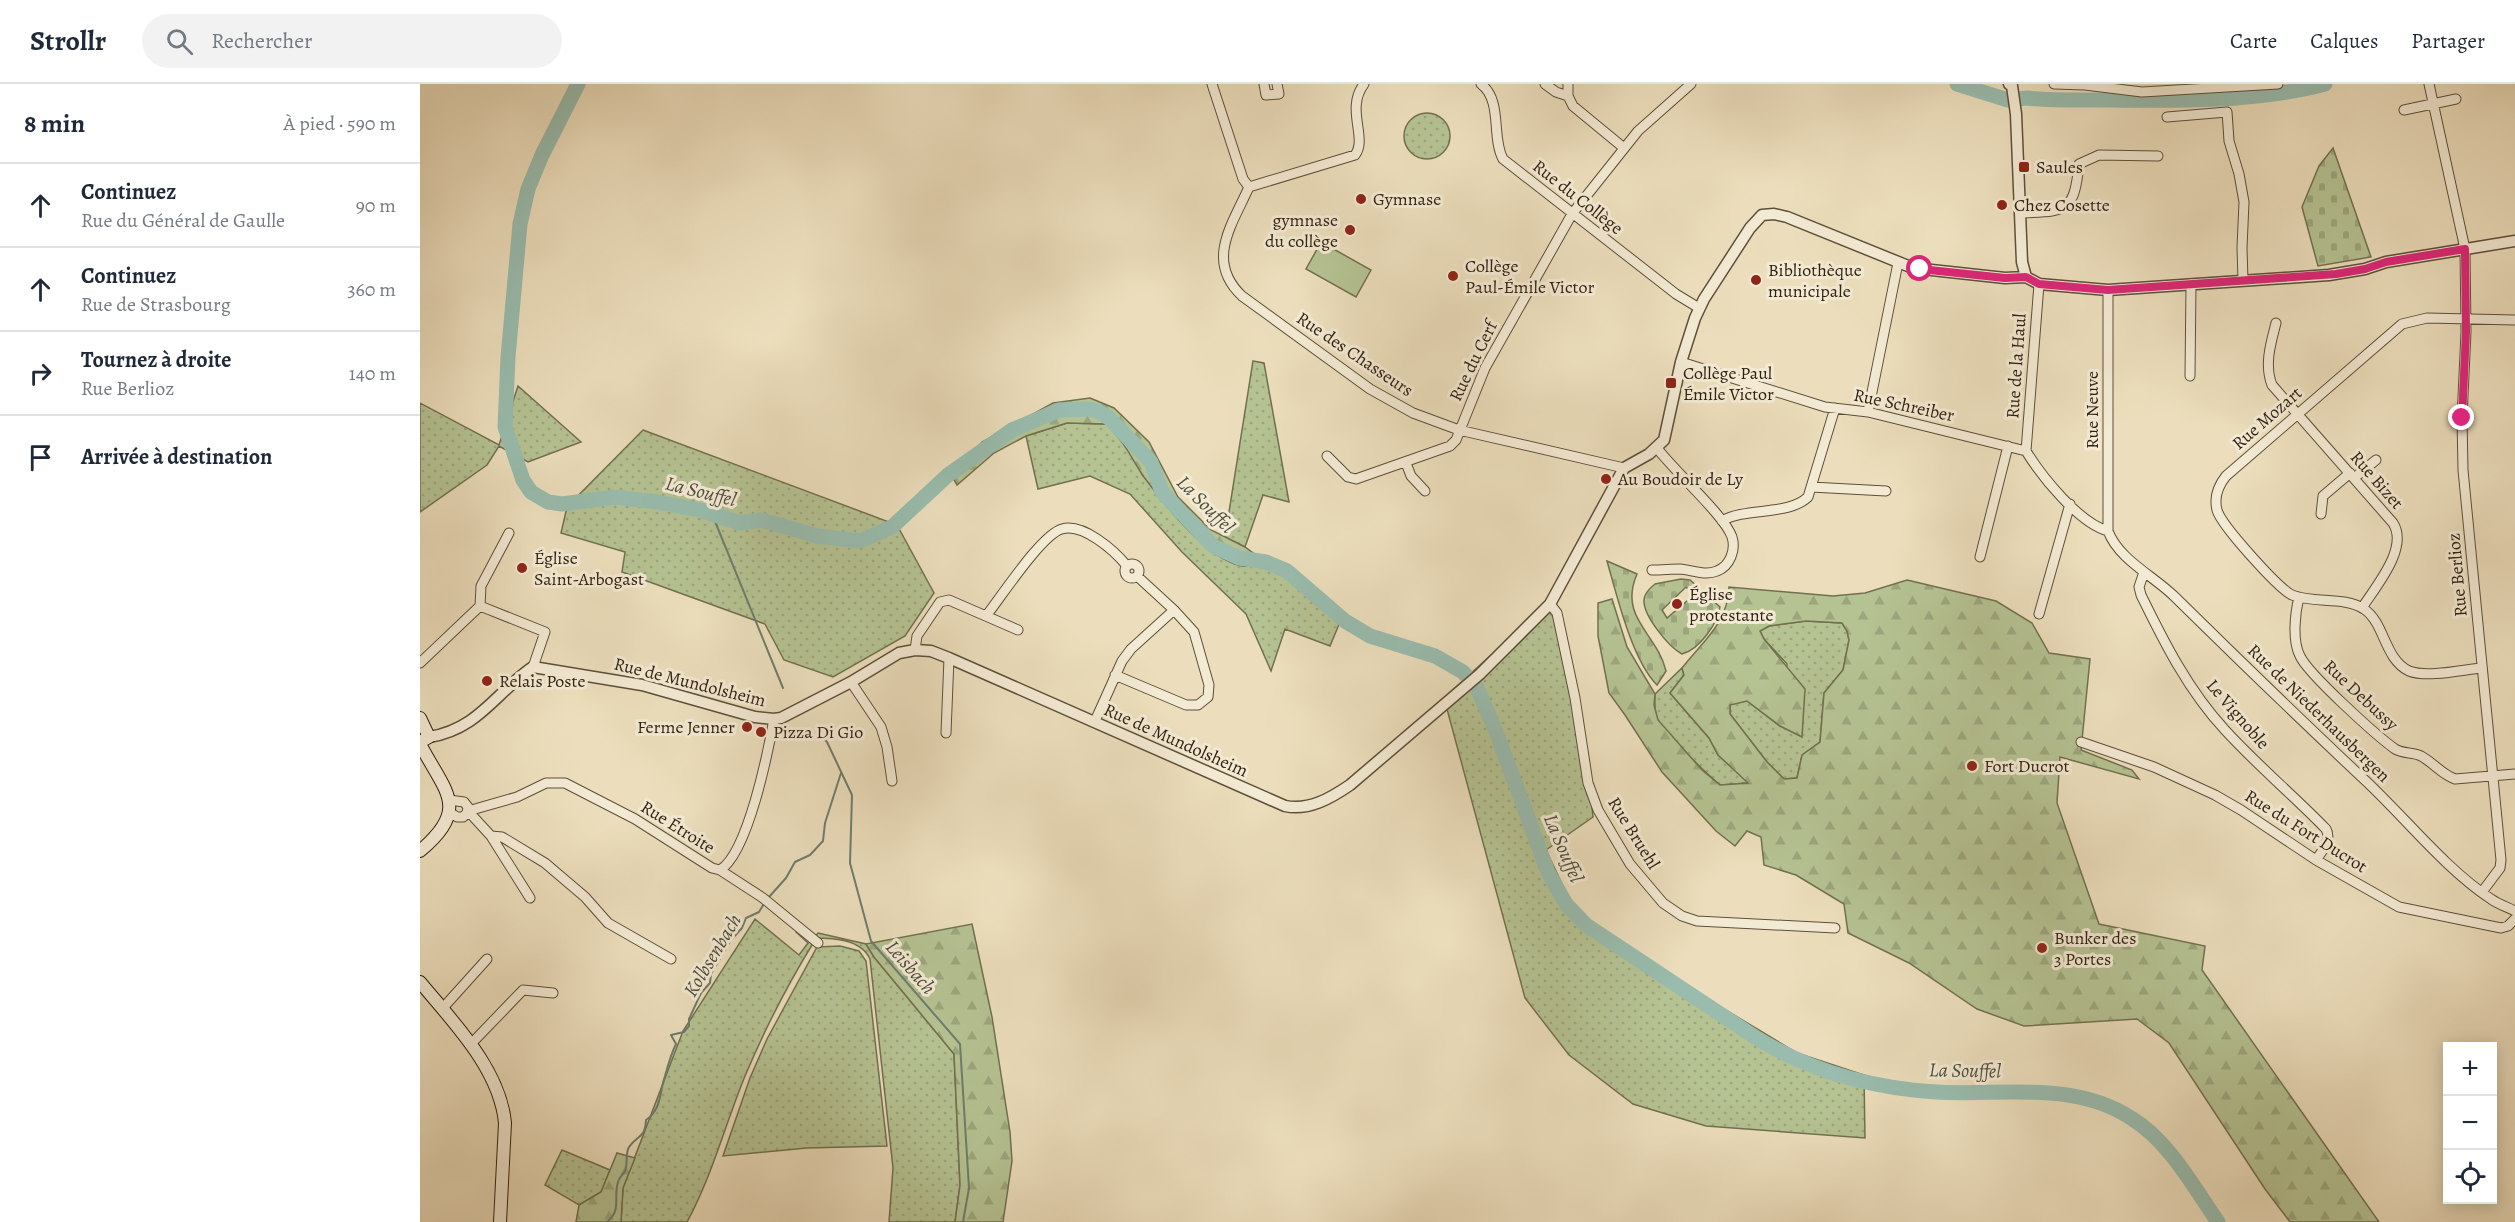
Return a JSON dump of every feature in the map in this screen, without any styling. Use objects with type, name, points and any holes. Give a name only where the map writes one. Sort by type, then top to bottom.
[{"type":"main road","points":[[420,718],[423,741],[449,800],[451,813],[447,823],[420,851]]},
{"type":"main road","points":[[420,982],[470,1045],[497,1089],[504,1107],[500,1222]]},
{"type":"street","points":[[1212,84],[1243,179],[1249,187],[1349,159],[1358,152],[1355,105],[1356,97],[1364,84]]},
{"type":"street","points":[[1264,84],[1266,95],[1279,94],[1278,84]]},
{"type":"street","name":"Rue du Collège","points":[[1481,84],[1493,100],[1498,150],[1503,159],[1676,294],[1699,308]]},
{"type":"street","points":[[1545,84],[1556,92],[1568,96]]},
{"type":"street","points":[[1568,84],[1568,96],[1573,106],[1624,147]]},
{"type":"street","name":"Rue du Cerf","points":[[1459,430],[1485,368],[1572,214],[1638,131],[1690,84]]},
{"type":"street","points":[[2054,84],[2085,85],[2142,92],[2278,84]]},
{"type":"street","name":"Rue Berlioz","points":[[2429,84],[2465,249],[2463,470],[2500,864],[2482,892]]},
{"type":"street","points":[[2013,87],[2022,262],[2026,277]]},
{"type":"street","points":[[2404,110],[2456,99]]},
{"type":"street","points":[[2167,117],[2227,112],[2229,141],[2244,201],[2243,280]]},
{"type":"street","points":[[2020,213],[2056,211],[2065,208],[2077,188],[2079,164],[2099,155],[2158,156]]},
{"type":"street","name":"Rue des Chasseurs","points":[[1249,187],[1230,226],[1225,245],[1225,273],[1231,286],[1242,296],[1370,389],[1413,413],[1459,430],[1624,468]]},
{"type":"street","points":[[1624,468],[1657,448],[1664,440],[1681,362],[1699,308],[1750,228],[1762,215],[1774,214],[1787,217],[1898,262],[1927,270],[2018,279],[2026,277],[2039,284],[2108,290],[2336,274],[2365,269],[2386,262],[2515,242]]},
{"type":"street","points":[[1868,412],[1898,262]]},
{"type":"street","name":"Rue de la Haul","points":[[2026,451],[2039,284]]},
{"type":"street","points":[[2190,376],[2191,284]]},
{"type":"street","name":"Rue Neuve","points":[[2108,290],[2108,531]]},
{"type":"street","name":"Rue Mozart","points":[[2299,597],[2287,592],[2276,583],[2223,523],[2216,506],[2218,489],[2226,476],[2402,324],[2417,319],[2515,320]]},
{"type":"street","name":"Rue Bizet","points":[[2276,323],[2270,350],[2270,380],[2276,391],[2393,523],[2399,537],[2394,556],[2362,608]]},
{"type":"street","name":"Rue Schreiber","points":[[1681,362],[1791,398],[1835,408],[1868,412],[2026,451]]},
{"type":"street","points":[[1722,521],[1733,515],[1765,511],[1803,502],[1808,497],[1835,408]]},
{"type":"street","points":[[1327,456],[1348,477],[1356,479],[1450,446],[1456,440],[1459,430]]},
{"type":"street","points":[[1980,557],[2008,446]]},
{"type":"street","points":[[1652,570],[1679,569],[1707,574],[1718,571],[1727,564],[1733,554],[1732,537],[1722,521],[1657,448]]},
{"type":"street","points":[[2026,451],[2039,472],[2070,504],[2097,528],[2108,531]]},
{"type":"street","points":[[2321,514],[2323,496],[2376,460]]},
{"type":"street","points":[[1406,463],[1411,476],[1425,491]]},
{"type":"street","name":"Rue de Mundolsheim","points":[[533,667],[642,686],[755,717],[774,719],[851,682],[899,653],[915,650],[931,651],[1285,806],[1300,807],[1317,804],[1350,785],[1466,687],[1550,604],[1624,468]]},
{"type":"street","points":[[1811,487],[1886,491]]},
{"type":"street","points":[[2039,614],[2070,504]]},
{"type":"street","points":[[2092,523],[2108,516]]},
{"type":"street","points":[[986,616],[1047,537],[1061,529],[1075,527],[1089,533],[1127,566],[1126,576],[1131,579],[1137,576],[1186,621],[1194,632],[1209,685],[1208,697],[1198,705],[1186,705],[1115,675]]},
{"type":"street","name":"Rue de Niederhausbergen","points":[[2108,531],[2112,542],[2144,572],[2169,591],[2293,714],[2482,892],[2515,911]]},
{"type":"street","points":[[420,663],[480,606],[482,586],[509,533]]},
{"type":"street","name":"Le Vignoble","points":[[2144,572],[2139,587],[2140,595],[2170,654],[2193,689],[2223,729],[2326,829],[2327,842],[2316,860]]},
{"type":"street","points":[[2299,597],[2362,608],[2371,617],[2396,661],[2408,670],[2428,673],[2481,668]]},
{"type":"street","name":"Rue Debussy","points":[[2299,597],[2296,608],[2297,646],[2300,658],[2346,705],[2395,748],[2419,755],[2446,776],[2455,779],[2515,774]]},
{"type":"street","points":[[915,650],[917,636],[940,602],[949,600],[1018,630]]},
{"type":"street","name":"Rue Bruehl","points":[[1550,604],[1558,619],[1575,698],[1588,783],[1598,810],[1630,864],[1663,903],[1682,916],[1697,921],[1835,928]]},
{"type":"street","points":[[423,741],[458,727],[487,710],[533,667],[544,632],[480,606]]},
{"type":"street","points":[[1095,721],[1115,675],[1131,649],[1174,610]]},
{"type":"street","points":[[946,733],[949,658]]},
{"type":"street","points":[[851,682],[881,727],[887,747],[892,781]]},
{"type":"street","name":"Rue Étroite","points":[[451,813],[460,817],[468,811],[517,796],[546,783],[565,783],[635,819],[712,868],[720,870],[728,865],[740,841],[765,770],[774,719]]},
{"type":"street","name":"Rue du Fort Ducrot","points":[[2081,742],[2154,766],[2194,784],[2241,810],[2316,860],[2399,907],[2501,928],[2508,926],[2515,919]]},
{"type":"street","points":[[449,800],[464,802],[468,811],[491,836],[530,898]]},
{"type":"street","points":[[491,836],[502,837],[544,863],[585,897],[608,923],[671,959]]},
{"type":"street","points":[[720,870],[766,900],[818,943]]},
{"type":"street","points":[[442,1009],[487,959]]},
{"type":"street","points":[[470,1045],[523,990],[553,993]]},
{"type":"green space","points":[[1427,113],[1443,120],[1450,136],[1443,152],[1427,159],[1411,152],[1404,136],[1411,120]]},
{"type":"green space","points":[[2333,148],[2371,257],[2318,266],[2302,207],[2319,166]]},
{"type":"green space","points":[[1321,242],[1371,270],[1356,297],[1306,269]]},
{"type":"green space","points":[[1253,361],[1264,363],[1289,502],[1263,495],[1245,547],[1225,537]]},
{"type":"green space","points":[[518,386],[581,442],[528,462],[499,446],[487,465],[420,512],[420,403],[499,445]]},
{"type":"green space","points":[[1090,398],[1114,408],[1149,442],[1178,497],[1211,530],[1245,547],[1265,562],[1242,566],[1229,562],[1201,542],[1163,501],[1144,477],[1123,443],[1106,424],[1067,423],[1026,436],[994,453],[957,485],[952,476],[982,442],[1053,403]]},
{"type":"green space","points":[[1067,423],[1106,424],[1123,441],[1143,476],[1243,566],[1265,562],[1307,591],[1340,622],[1330,646],[1285,629],[1271,671],[1246,614],[1182,552],[1130,494],[1090,476],[1038,489],[1026,436]]},
{"type":"green space","points":[[643,430],[897,525],[934,593],[905,636],[833,677],[784,660],[765,624],[622,572],[625,552],[561,533],[567,507]]},
{"type":"green space","points":[[1607,561],[1637,574],[1632,589],[1635,614],[1655,646],[1666,671],[1657,685],[1648,674],[1633,644]]},
{"type":"green space","points":[[1681,579],[1690,580],[1720,607],[1716,621],[1707,635],[1695,647],[1682,654],[1670,645],[1658,630],[1645,607],[1644,598],[1655,584]],"holes":[[[1686,587],[1694,595],[1667,618],[1662,610]]]},
{"type":"green space","points":[[1907,580],[1996,601],[2032,623],[2049,653],[2090,659],[2081,750],[2132,770],[2139,779],[2060,757],[2057,803],[2099,924],[2205,946],[2202,970],[2379,1222],[2290,1222],[2265,1189],[2169,1043],[2137,1019],[2024,1026],[1977,1009],[1909,963],[1848,933],[1844,904],[1796,875],[1764,865],[1761,837],[1747,831],[1735,846],[1716,831],[1662,772],[1609,693],[1598,636],[1598,603],[1612,599],[1627,647],[1655,694],[1654,705],[1658,720],[1702,770],[1720,785],[1748,783],[1718,755],[1709,738],[1670,693],[1684,675],[1682,668],[1719,621],[1728,600],[1729,587],[1833,596],[1865,593]],"holes":[[[1806,621],[1842,623],[1849,640],[1843,670],[1824,693],[1820,742],[1802,755],[1797,778],[1784,779],[1767,762],[1730,714],[1730,705],[1747,701],[1780,726],[1802,737],[1805,689],[1760,631],[1769,626]]]},
{"type":"green space","points":[[1548,603],[1567,645],[1585,741],[1593,817],[1546,850],[1580,922],[1797,1053],[1864,1075],[1865,1138],[1706,1126],[1633,1104],[1569,1055],[1525,998],[1444,698]]},
{"type":"green space","points":[[1806,621],[1842,623],[1849,640],[1843,670],[1824,693],[1820,742],[1802,756],[1797,778],[1784,779],[1767,762],[1730,714],[1730,704],[1747,701],[1780,726],[1787,664],[1764,639],[1760,631],[1769,626]]},
{"type":"green space","points":[[1682,668],[1684,675],[1670,693],[1709,738],[1718,755],[1749,783],[1720,785],[1676,742],[1657,718],[1655,694]]},
{"type":"green space","points":[[755,919],[799,955],[808,943],[796,932],[799,928],[815,940],[786,990],[752,1059],[704,1187],[687,1222],[621,1222],[623,1188],[683,1031]]},
{"type":"green space","points":[[972,924],[992,1017],[1010,1132],[1012,1161],[1003,1222],[955,1222],[960,1185],[954,1054],[874,957],[866,944]]},
{"type":"green space","points":[[818,933],[866,944],[874,957],[954,1054],[960,1185],[955,1222],[889,1222],[893,1168],[870,959],[860,947],[846,941],[814,938]]},
{"type":"green space","points":[[840,946],[859,951],[866,961],[887,1146],[807,1148],[723,1156],[750,1078],[767,1039],[817,947]]},
{"type":"green space","points":[[562,1150],[610,1170],[601,1192],[579,1205],[545,1185]]},
{"type":"green space","points":[[617,1153],[635,1158],[623,1188],[621,1222],[576,1222],[579,1205],[601,1192]]},
{"type":"waterway","name":"La Souffel","points":[[578,84],[542,155],[528,189],[520,224],[508,357],[505,427],[523,480],[531,492],[548,502],[562,504],[615,497],[657,502],[700,510],[740,523],[761,520],[817,536],[860,541],[892,527],[948,475],[1012,430],[1059,410],[1089,409],[1099,412],[1109,418],[1151,462],[1162,492],[1213,546],[1239,558],[1266,562],[1287,571],[1345,621],[1370,636],[1435,656],[1463,672],[1477,688],[1495,729],[1548,872],[1566,904],[1586,925],[1755,1037],[1820,1069],[1888,1087],[1936,1092],[2061,1094],[2085,1098],[2109,1106],[2131,1118],[2157,1139],[2179,1165],[2218,1222]]},
{"type":"waterway","name":"La Souffel","points":[[1957,84],[2008,100],[2027,98],[2058,100],[2218,99],[2273,94],[2325,84]]},
{"type":"waterway","name":"Leisbach","points":[[712,514],[783,688]]},
{"type":"waterway","name":"Leisbach","points":[[817,730],[827,742],[852,795],[850,863],[871,941],[960,1044],[969,1188],[963,1222]]},
{"type":"waterway","name":"Kolbsenbach","points":[[769,897],[786,878],[795,862],[810,855],[823,841],[825,823],[841,773]]},
{"type":"waterway","name":"Kolbsenbach","points":[[607,1222],[616,1208],[617,1188],[626,1168],[629,1147],[643,1133],[646,1120],[657,1106],[676,1044],[671,1035],[684,1032],[689,1026],[689,1019],[701,993],[710,983],[711,974],[731,940],[742,928],[746,918],[759,912],[765,902]]},
{"type":"place","name":"Saules","points":[[2024,167]]},
{"type":"place","name":"Gymnase","points":[[1361,199]]},
{"type":"place","name":"Chez Cosette","points":[[2002,205]]},
{"type":"place","name":"gymnase du collège","points":[[1350,230]]},
{"type":"place","name":"Collège Paul-Émile Victor","points":[[1453,276]]},
{"type":"place","name":"Bibliothèque municipale","points":[[1756,280]]},
{"type":"place","name":"Collège Paul Émile Victor","points":[[1671,383]]},
{"type":"place","name":"Au Boudoir de Ly","points":[[1606,479]]},
{"type":"place","name":"Église Saint-Arbogast","points":[[522,568]]},
{"type":"place","name":"Église protestante","points":[[1677,604]]},
{"type":"place","name":"Relais Poste","points":[[487,681]]},
{"type":"place","name":"Ferme Jenner","points":[[747,727]]},
{"type":"place","name":"Pizza Di Gio","points":[[761,732]]},
{"type":"place","name":"Fort Ducrot","points":[[1972,766]]},
{"type":"place","name":"Bunker des 3 Portes","points":[[2042,948]]},
{"type":"route","points":[[1920,269],[2018,279],[2026,277],[2039,284],[2108,290],[2308,274],[2336,274],[2365,269],[2386,262],[2465,249],[2466,332],[2462,418]]}]
